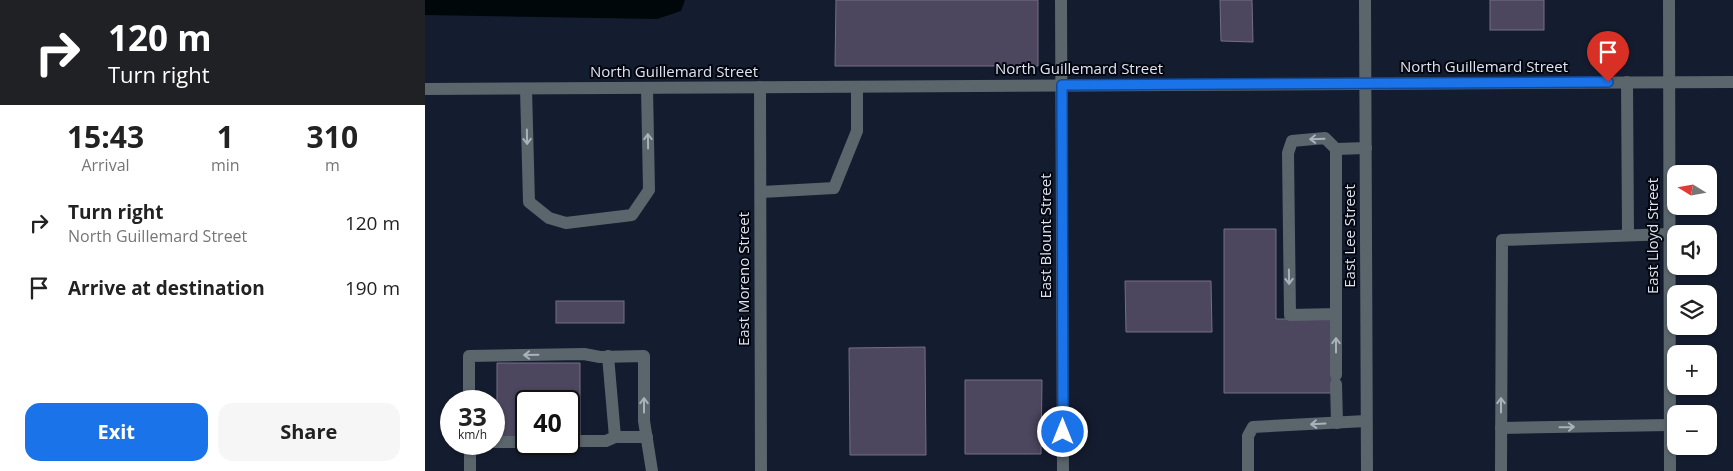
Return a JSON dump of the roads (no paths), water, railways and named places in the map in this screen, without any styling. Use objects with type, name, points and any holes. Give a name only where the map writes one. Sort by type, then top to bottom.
[{"type":"street","name":"East Blount Street","points":[[1061,0],[1063,471]]},
{"type":"street","name":"East Lee Street","points":[[1365,0],[1367,471]]},
{"type":"street","name":"East Lloyd Street","points":[[1669,0],[1669,225]]},
{"type":"street","points":[[1627,82],[1628,236]]},
{"type":"street","name":"North Guillemard Street","points":[[425,89],[1733,82]]},
{"type":"street","name":"East Moreno Street","points":[[760,87],[761,471]]},
{"type":"street","points":[[761,192],[834,188],[857,131],[857,87]]},
{"type":"street","points":[[526,89],[529,202],[549,218],[566,223],[632,215],[649,190],[647,88]]},
{"type":"street","points":[[1336,314],[1290,315],[1288,153],[1292,141],[1325,138],[1336,149],[1337,423]]},
{"type":"street","points":[[1336,149],[1366,148]]},
{"type":"street","points":[[1501,471],[1502,240],[1667,234]]},
{"type":"street","name":"East Lloyd Street","points":[[1669,275],[1670,405]]},
{"type":"street","points":[[469,390],[469,356],[585,354],[600,357],[644,356],[644,421],[652,471]]},
{"type":"street","points":[[608,356],[615,437]]},
{"type":"street","points":[[1248,471],[1248,436],[1253,428],[1366,421]]},
{"type":"street","points":[[1501,428],[1667,425]]},
{"type":"street","points":[[580,441],[606,441],[615,437],[647,437]]},
{"type":"street","points":[[470,455],[470,471]]},
{"type":"street","name":"East Lloyd Street","points":[[1670,455],[1670,471]]}]
